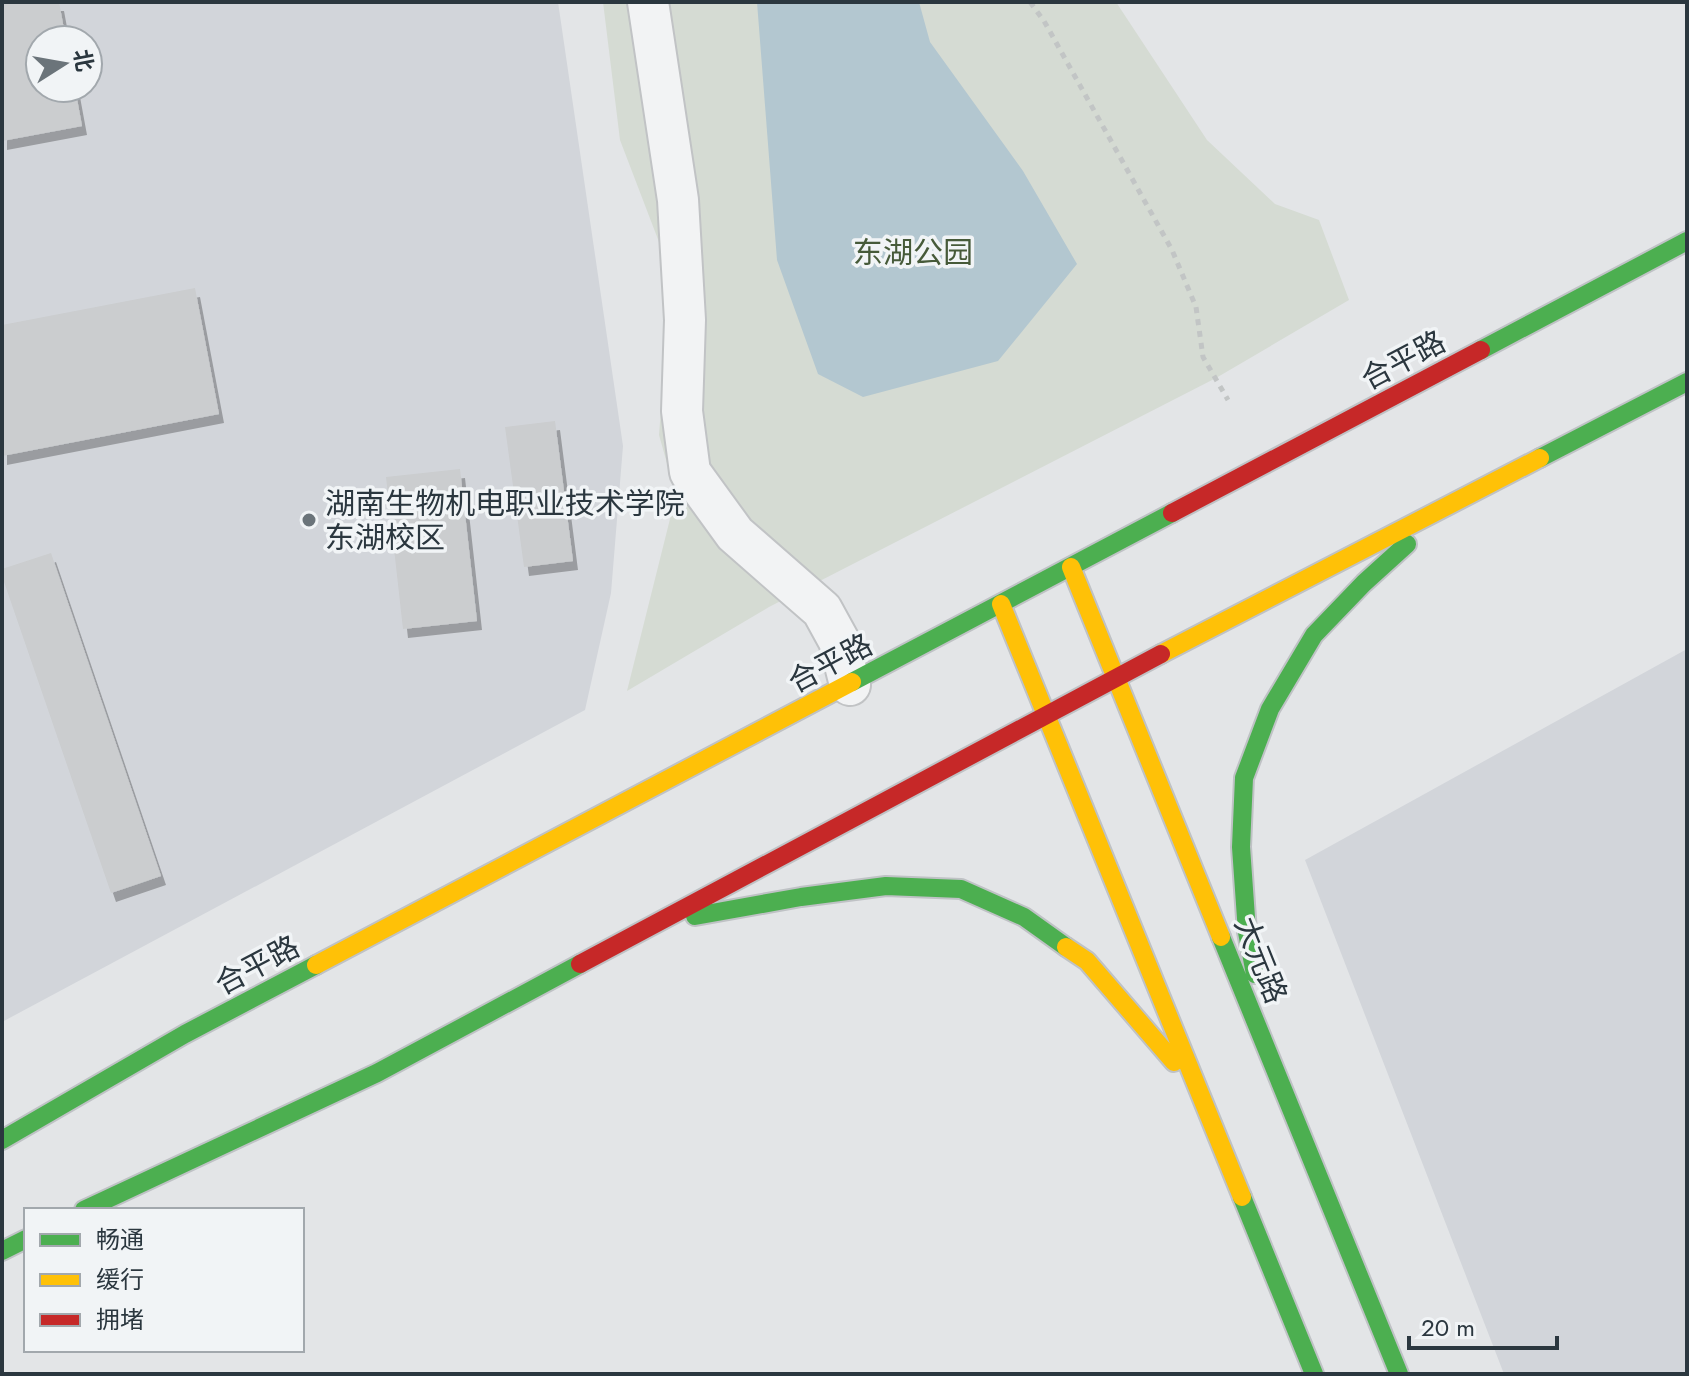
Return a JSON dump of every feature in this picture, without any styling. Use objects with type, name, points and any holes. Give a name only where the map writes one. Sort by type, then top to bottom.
[{"type":"main road","name":"合平路","points":[[2,1140],[185,1034],[1687,241]]},
{"type":"main road","points":[[88,1208],[377,1073],[1116,677],[1687,382]]},
{"type":"main road","points":[[1271,1059],[1247,932],[1241,847],[1244,778],[1270,709],[1314,635],[1364,583],[1455,502]]},
{"type":"main road","name":"大元路","points":[[1071,567],[1399,1374]]},
{"type":"main road","points":[[1001,604],[1314,1374]]},
{"type":"main road","points":[[658,923],[801,897],[886,886],[961,889],[1024,917],[1087,961],[1200,1094]]},
{"type":"main road","points":[[2,1251],[24,1240]]},
{"type":"street","points":[[648,2],[678,200],[685,320],[682,411],[690,472],[735,534],[822,610],[839,641],[850,685]]},
{"type":"path","points":[[1030,2],[1044,21],[1172,250],[1196,307],[1203,357],[1228,400]]},
{"type":"shaded area","name":"湖南生物机电职业技术学院 东湖校区","points":[[2,2],[558,2],[623,446],[611,593],[585,710],[2,1022]]},
{"type":"shaded area","points":[[1687,649],[1687,1374],[1504,1374],[1305,860]]},
{"type":"green space","name":"东湖公园","points":[[603,2],[1116,2],[1207,140],[1275,204],[1319,220],[1349,300],[1216,378],[769,607],[627,691],[676,495],[659,435],[667,331],[659,242],[620,140]]},
{"type":"water","points":[[757,2],[919,2],[930,42],[1023,171],[1077,264],[998,361],[863,397],[818,374],[777,260]]},
{"type":"building","points":[[2,2],[59,2],[63,24],[24,24],[24,104],[78,104],[82,126],[2,141]]},
{"type":"building","points":[[195,288],[219,414],[2,456],[2,325]]},
{"type":"building","points":[[555,421],[573,561],[524,567],[505,427]]},
{"type":"building","points":[[460,469],[477,621],[403,629],[386,477]]},
{"type":"building","points":[[51,553],[161,876],[111,893],[2,576],[2,569]]},
{"type":"traffic: fast","points":[[1481,350],[1687,241]]},
{"type":"traffic: fast","points":[[1540,458],[1687,382]]},
{"type":"traffic: fast","points":[[852,682],[1172,513]]},
{"type":"traffic: fast","points":[[1255,974],[1247,932],[1241,847],[1244,778],[1270,709],[1314,635],[1407,544]]},
{"type":"traffic: fast","points":[[695,916],[886,886],[961,889],[1024,917],[1066,947]]},
{"type":"traffic: fast","points":[[1221,937],[1399,1374]]},
{"type":"traffic: fast","points":[[88,1208],[377,1073],[580,964]]},
{"type":"traffic: fast","points":[[2,1140],[185,1034],[316,965]]},
{"type":"traffic: fast","points":[[1242,1197],[1314,1374]]},
{"type":"traffic: fast","points":[[2,1251],[24,1240]]},
{"type":"traffic: slow","points":[[1161,654],[1540,458]]},
{"type":"traffic: slow","points":[[1071,567],[1221,937]]},
{"type":"traffic: slow","points":[[1001,604],[1242,1197]]},
{"type":"traffic: slow","points":[[316,965],[852,682]]},
{"type":"traffic: slow","points":[[1066,947],[1087,961],[1174,1062]]},
{"type":"traffic: jam","points":[[1172,513],[1481,350]]},
{"type":"traffic: jam","points":[[580,964],[1161,654]]},
{"type":"place","name":"湖南生物机电职业技术学院 东湖校区","points":[[309,520]]}]
